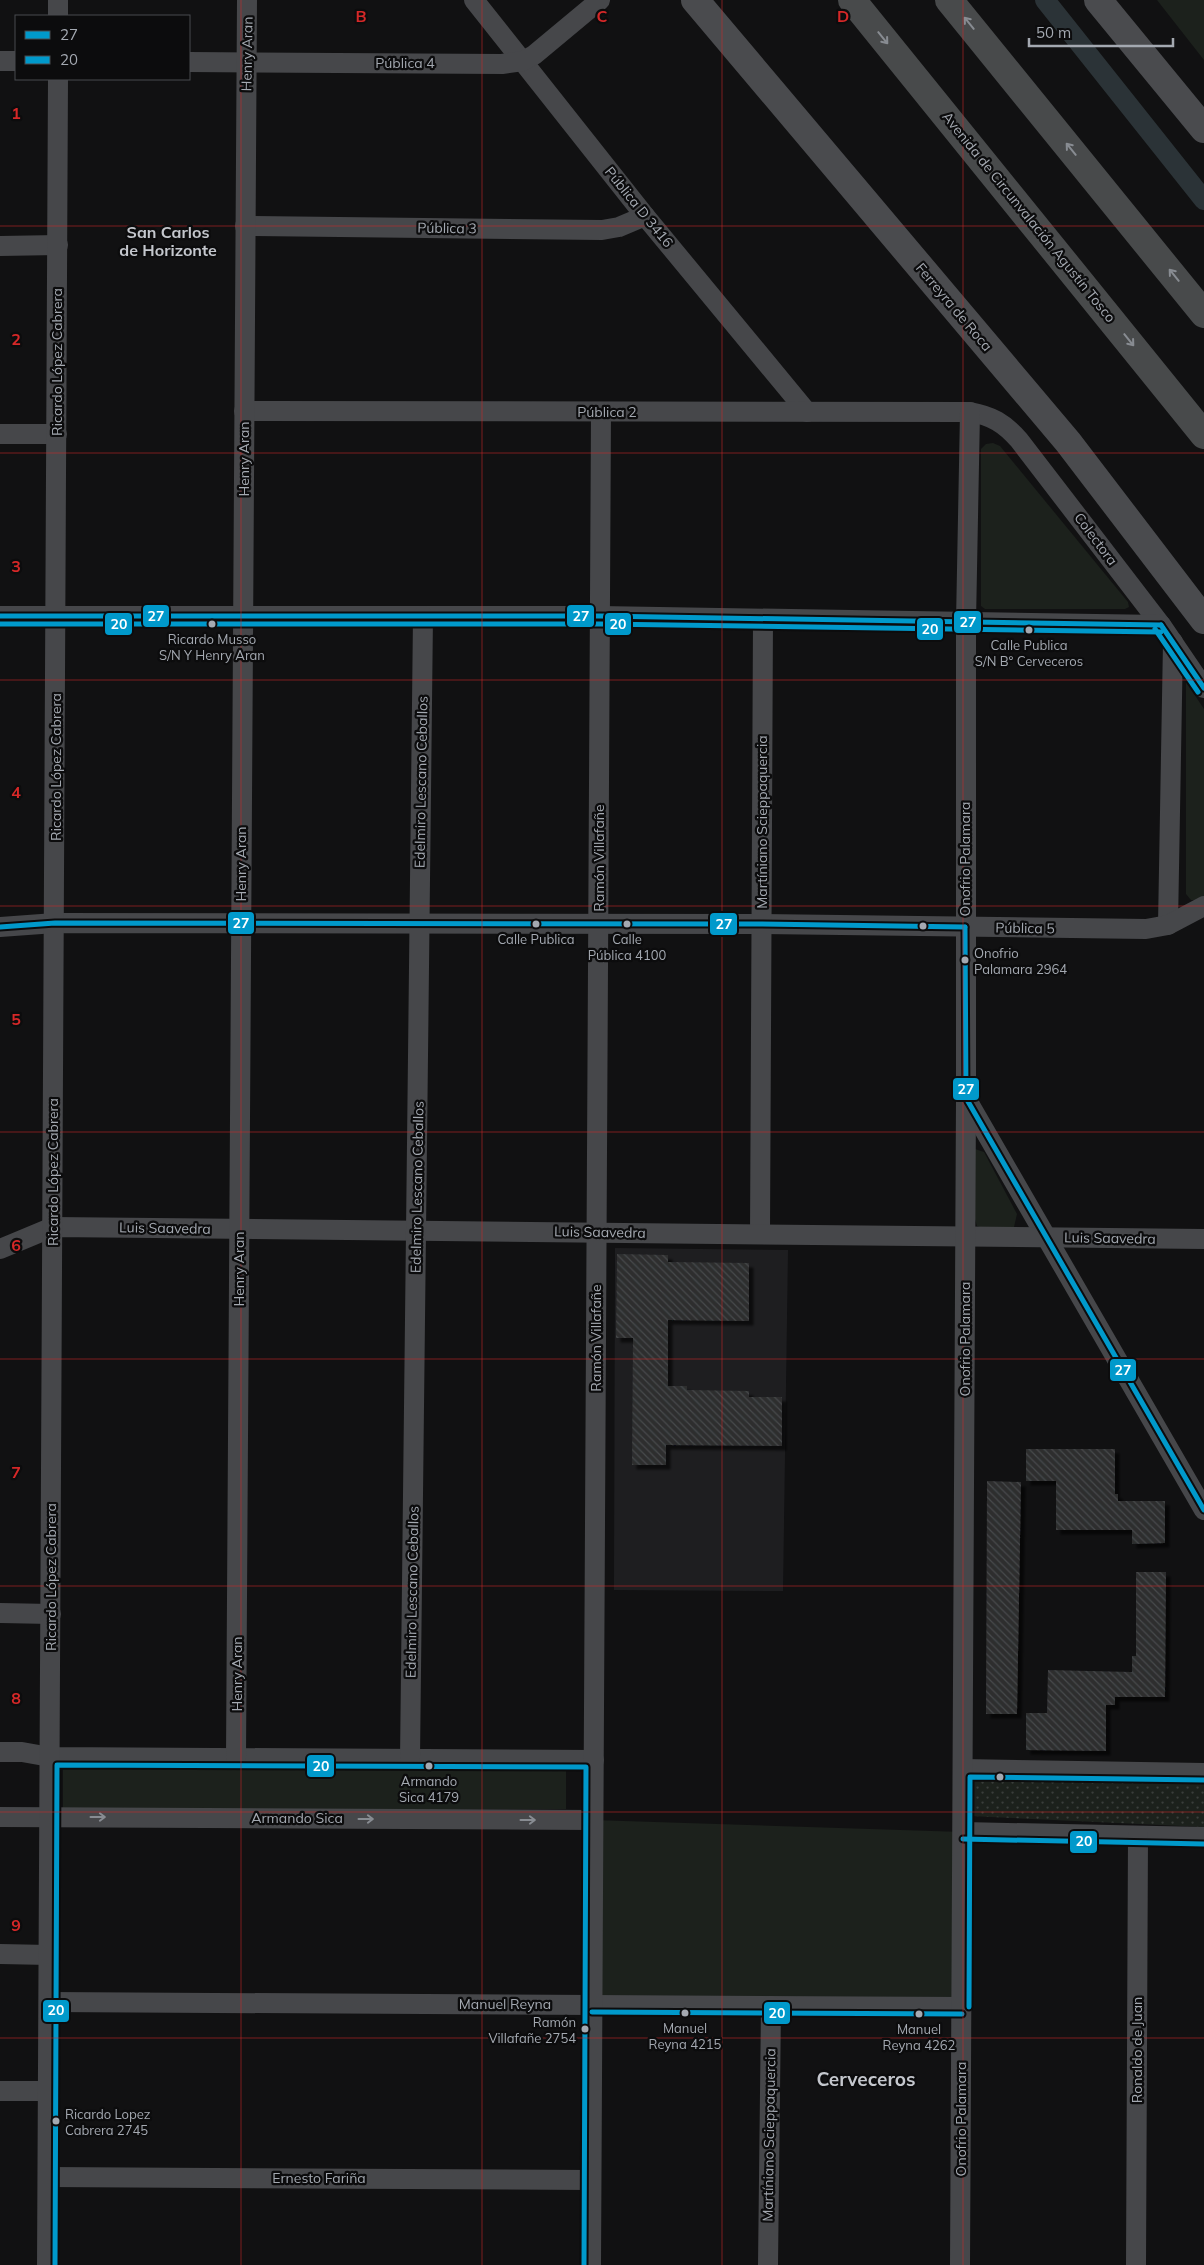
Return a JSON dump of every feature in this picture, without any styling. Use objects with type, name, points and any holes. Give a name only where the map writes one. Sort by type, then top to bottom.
[{"type":"highway","name":"Avenida de Circunvalación Agustín Tosco","points":[[852,0],[1204,435]]},
{"type":"highway","points":[[949,0],[1204,314]]},
{"type":"street","points":[[58,0],[58,15]]},
{"type":"street","name":"Henry Aran","points":[[236,1758],[247,0]]},
{"type":"street","name":"Pública D 3416","points":[[474,0],[645,216],[807,412]]},
{"type":"street","name":"Pública 4","points":[[190,62],[502,64],[523,61],[534,55],[600,0]]},
{"type":"street","name":"Ferreyra de Roca","points":[[695,0],[1068,442],[1204,620]]},
{"type":"street","points":[[1098,0],[1204,129]]},
{"type":"street","points":[[0,60],[15,61]]},
{"type":"street","name":"Ricardo López Cabrera","points":[[47,2265],[57,616],[58,80]]},
{"type":"street","name":"Pública 3","points":[[246,226],[602,230],[619,227],[645,216]]},
{"type":"street","points":[[0,246],[58,245]]},
{"type":"street","name":"Pública 2","points":[[244,411],[970,412]]},
{"type":"street","name":"Ramón Villafañe","points":[[590,2265],[601,412]]},
{"type":"street","name":"Onofrio Palamara","points":[[960,2265],[966,1098],[966,622],[970,412]]},
{"type":"street","name":"Colectora","points":[[970,412],[996,419],[1019,440],[1161,625],[1204,688]]},
{"type":"street","points":[[0,434],[57,434]]},
{"type":"street","points":[[0,616],[600,616],[1161,625]]},
{"type":"street","name":"Edelmiro Lescano Ceballos","points":[[410,1759],[423,616]]},
{"type":"street","name":"Martíniano Scieppaquercia","points":[[760,1234],[763,619]]},
{"type":"street","points":[[1168,926],[1173,642]]},
{"type":"street","name":"Pública 5","points":[[0,927],[55,923],[420,923],[762,924],[1146,929],[1168,926],[1204,906]]},
{"type":"street","points":[[966,1098],[1204,1510]]},
{"type":"street","name":"Luis Saavedra","points":[[0,1249],[53,1227],[1204,1239]]},
{"type":"street","points":[[0,1613],[51,1614]]},
{"type":"street","points":[[0,1752],[22,1752],[50,1757],[594,1760]]},
{"type":"street","points":[[963,1768],[1204,1773]]},
{"type":"street","name":"Armando Sica","points":[[0,1817],[593,1820]]},
{"type":"street","points":[[963,1832],[1204,1837]]},
{"type":"street","name":"Ronaldo de Juan","points":[[1136,2265],[1138,1836]]},
{"type":"street","points":[[0,1954],[49,1955]]},
{"type":"street","name":"Manuel Reyna","points":[[49,2002],[962,2007]]},
{"type":"street","name":"Martíniano Scieppaquercia","points":[[768,2265],[771,2006]]},
{"type":"street","points":[[0,2091],[48,2091]]},
{"type":"street","name":"Ernesto Fariña","points":[[48,2176],[591,2180]]},
{"type":"shaded area","points":[[1157,0],[1204,0],[1204,60]]},
{"type":"shaded area","points":[[993,443],[1000,446],[1128,602],[1129,607],[1125,609],[985,609],[981,606],[981,449],[986,444]]},
{"type":"shaded area","points":[[1186,682],[1204,709],[1204,897],[1200,900],[1191,900],[1186,894]]},
{"type":"shaded area","points":[[975,1149],[984,1152],[1017,1214],[1014,1227],[987,1230],[977,1226],[974,1216]]},
{"type":"shaded area","points":[[615,1248],[788,1250],[783,1591],[614,1590]]},
{"type":"shaded area","points":[[63,1767],[566,1767],[566,1809],[63,1810]]},
{"type":"shaded area","points":[[969,1777],[1204,1784],[1204,1827],[970,1816]]},
{"type":"shaded area","points":[[593,1820],[963,1832],[962,2007],[592,2005]]},
{"type":"building","points":[[617,1254],[668,1255],[668,1262],[749,1263],[749,1321],[668,1320],[668,1386],[687,1386],[687,1390],[749,1391],[749,1397],[782,1397],[782,1446],[666,1445],[666,1465],[632,1465],[633,1338],[616,1338]]},
{"type":"building","points":[[1026,1449],[1115,1449],[1115,1494],[1118,1494],[1118,1501],[1165,1501],[1165,1543],[1132,1544],[1132,1530],[1056,1530],[1056,1481],[1026,1481]]},
{"type":"building","points":[[987,1481],[1021,1482],[1017,1714],[986,1714]]},
{"type":"building","points":[[1136,1572],[1166,1572],[1165,1697],[1115,1697],[1115,1705],[1106,1705],[1106,1751],[1026,1750],[1026,1713],[1047,1713],[1048,1670],[1132,1672],[1132,1656],[1136,1656]]},
{"type":"waterway","points":[[1045,0],[1204,200]]},
{"type":"transit line","name":"27","points":[[0,616],[600,616],[1161,625]]},
{"type":"transit line","name":"20","points":[[0,624],[600,624],[1161,632]]},
{"type":"transit line","name":"27","points":[[1161,625],[1204,688]]},
{"type":"transit line","name":"20","points":[[1155,629],[1198,692]]},
{"type":"transit line","name":"27","points":[[0,927],[55,923],[762,924],[965,927]]},
{"type":"transit line","name":"27","points":[[965,927],[966,1098],[1204,1510]]},
{"type":"transit line","name":"20","points":[[55,2265],[57,1765],[586,1767],[584,2265]]},
{"type":"transit line","name":"20","points":[[969,2007],[970,1777],[1204,1780]]},
{"type":"transit line","name":"20","points":[[963,1839],[1204,1844]]},
{"type":"transit line","name":"20","points":[[592,2012],[962,2014]]},
{"type":"place","name":"Ricardo Musso S/N Y Henry Aran","points":[[212,624]]},
{"type":"place","name":"Calle Publica S/N B° Cerveceros","points":[[1029,630]]},
{"type":"place","name":"Calle Publica","points":[[536,924]]},
{"type":"place","name":"Calle Pública 4100","points":[[627,924]]},
{"type":"place","name":"Onofrio Palamara 2964","points":[[965,960]]},
{"type":"place","name":"Armando Sica 4179","points":[[429,1766]]},
{"type":"place","name":"Manuel Reyna 4215","points":[[685,2013]]},
{"type":"place","name":"Manuel Reyna 4262","points":[[919,2014]]},
{"type":"place","name":"Ramón Villafañe 2754","points":[[585,2029]]},
{"type":"place","name":"Ricardo Lopez Cabrera 2745","points":[[56,2121]]},
{"type":"district","name":"San Carlos de Horizonte","points":[[168,241]]},
{"type":"district","name":"Cerveceros","points":[[866,2079]]}]
